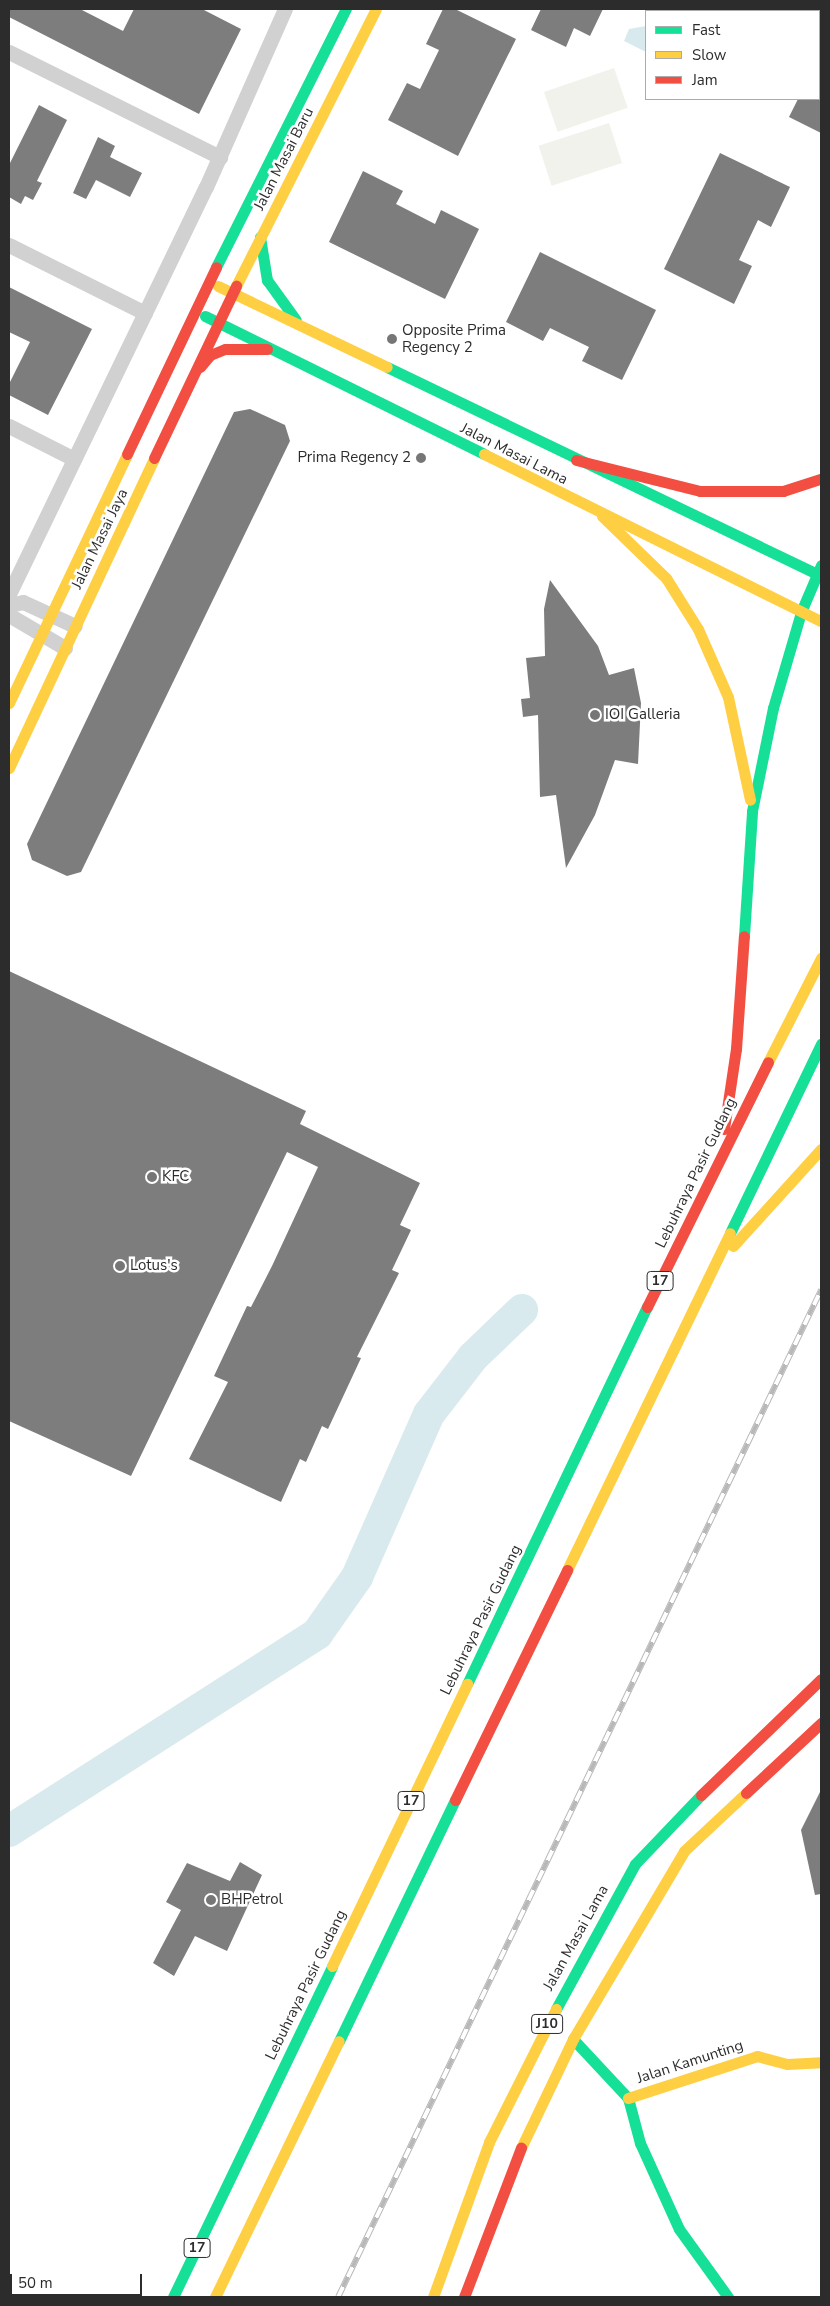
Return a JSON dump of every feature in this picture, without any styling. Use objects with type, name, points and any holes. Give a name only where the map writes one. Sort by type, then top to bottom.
[{"type":"main road","name":"Jalan Masai Baru","points":[[194,311],[346,9]]},
{"type":"main road","name":"Jalan Masai Baru","points":[[218,322],[376,9]]},
{"type":"main road","points":[[260,237],[267,280],[299,323]]},
{"type":"main road","name":"Jalan Masai Lama","points":[[209,283],[299,323],[576,460],[820,572]]},
{"type":"main road","name":"Jalan Masai Lama","points":[[194,311],[602,516],[821,620]]},
{"type":"main road","name":"Jalan Masai Jaya","points":[[9,703],[194,311]]},
{"type":"main road","name":"Jalan Masai Jaya","points":[[9,768],[218,322]]},
{"type":"main road","points":[[194,374],[210,355],[225,349],[271,350]]},
{"type":"main road","points":[[576,460],[700,491],[782,490],[821,479]]},
{"type":"main road","points":[[602,516],[666,578],[698,629],[728,697],[752,811]]},
{"type":"main road","points":[[718,1158],[736,1049],[752,811],[773,708],[801,612],[820,572]]},
{"type":"main road","name":"Lebuhraya Pasir Gudang","points":[[173,2297],[718,1158],[821,958]]},
{"type":"main road","name":"17","points":[[215,2297],[821,1044]]},
{"type":"main road","points":[[712,1268],[821,1149]]},
{"type":"main road","name":"Jalan Masai Lama","points":[[433,2297],[489,2142],[611,1901],[636,1864],[713,1782],[821,1679]]},
{"type":"main road","name":"J10","points":[[464,2297],[527,2131],[573,2039],[684,1851],[821,1723]]},
{"type":"main road","points":[[573,2039],[628,2098],[640,2143],[679,2230],[728,2297]]},
{"type":"main road","name":"Jalan Kamunting","points":[[628,2098],[757,2056],[787,2064],[821,2062]]},
{"type":"street","points":[[9,594],[220,157],[285,9]]},
{"type":"street","points":[[9,52],[220,157]]},
{"type":"street","points":[[9,245],[145,313]]},
{"type":"street","points":[[9,426],[74,459]]},
{"type":"street","points":[[16,604],[50,615],[75,626]]},
{"type":"street","points":[[11,618],[64,648]]},
{"type":"shaded area","points":[[645,26],[645,52],[624,41],[629,29]]},
{"type":"shaded area","points":[[614,68],[628,108],[558,132],[544,92]]},
{"type":"shaded area","points":[[609,123],[622,163],[552,186],[539,146]]},
{"type":"building","points":[[9,9],[80,9],[123,31],[134,9],[202,9],[241,29],[199,114],[9,17]]},
{"type":"building","points":[[443,9],[455,9],[516,39],[458,156],[388,120],[407,83],[420,89],[439,50],[426,44]]},
{"type":"building","points":[[541,9],[603,9],[590,36],[574,28],[566,47],[531,30]]},
{"type":"building","points":[[821,99],[821,133],[789,117],[798,100]]},
{"type":"building","points":[[39,105],[67,120],[37,181],[42,183],[33,200],[25,196],[21,204],[9,197],[9,165]]},
{"type":"building","points":[[98,137],[115,146],[110,157],[142,173],[130,197],[96,180],[86,199],[73,193]]},
{"type":"building","points":[[720,153],[790,187],[771,227],[758,220],[739,260],[752,266],[734,304],[664,269]]},
{"type":"building","points":[[363,171],[403,191],[396,204],[435,224],[441,210],[479,229],[445,299],[329,242]]},
{"type":"building","points":[[540,252],[656,310],[622,380],[582,361],[589,347],[550,328],[543,341],[506,322]]},
{"type":"building","points":[[9,287],[92,329],[48,415],[9,395],[9,384],[30,342],[9,332]]},
{"type":"building","points":[[250,409],[285,425],[290,441],[81,872],[67,876],[32,860],[27,844],[234,412]]},
{"type":"building","name":"IOI Galleria","points":[[550,580],[598,646],[609,675],[634,668],[641,703],[638,764],[615,760],[595,815],[566,868],[556,795],[540,797],[538,715],[523,717],[521,699],[530,698],[526,658],[545,656],[544,609]]},
{"type":"building","name":"Lotus's","points":[[9,971],[306,1111],[300,1124],[420,1183],[400,1225],[411,1230],[392,1270],[399,1273],[357,1357],[361,1358],[328,1429],[322,1426],[306,1462],[300,1459],[281,1502],[189,1459],[228,1382],[214,1376],[247,1306],[251,1307],[272,1266],[318,1167],[287,1152],[131,1476],[9,1421]]},
{"type":"building","points":[[821,1790],[821,1894],[815,1895],[801,1830]]},
{"type":"building","points":[[240,1862],[262,1875],[227,1951],[195,1936],[174,1976],[153,1963],[181,1910],[166,1902],[187,1863],[230,1881]]},
{"type":"waterway","points":[[9,1831],[317,1634],[357,1577],[429,1414],[473,1357],[522,1310]]},
{"type":"railway","points":[[338,2297],[821,1290]]},
{"type":"traffic: fast","points":[[216,267],[346,9]]},
{"type":"traffic: fast","points":[[260,237],[267,280],[296,320]]},
{"type":"traffic: fast","points":[[205,316],[484,454]]},
{"type":"traffic: fast","points":[[387,367],[821,576]]},
{"type":"traffic: fast","points":[[744,936],[752,811],[773,708],[801,612],[821,565]]},
{"type":"traffic: fast","points":[[730,1233],[821,1044]]},
{"type":"traffic: fast","points":[[467,1684],[647,1307]]},
{"type":"traffic: fast","points":[[556,2009],[635,1864],[701,1795]]},
{"type":"traffic: fast","points":[[339,2041],[455,1800]]},
{"type":"traffic: fast","points":[[173,2297],[332,1966]]},
{"type":"traffic: fast","points":[[573,2039],[628,2098],[640,2143],[679,2229],[728,2297]]},
{"type":"traffic: slow","points":[[236,286],[376,9]]},
{"type":"traffic: slow","points":[[218,286],[387,367]]},
{"type":"traffic: slow","points":[[9,703],[127,454]]},
{"type":"traffic: slow","points":[[484,454],[821,621]]},
{"type":"traffic: slow","points":[[9,768],[154,458]]},
{"type":"traffic: slow","points":[[602,516],[666,578],[698,629],[728,697],[750,800]]},
{"type":"traffic: slow","points":[[768,1062],[821,958]]},
{"type":"traffic: slow","points":[[733,1246],[821,1149]]},
{"type":"traffic: slow","points":[[567,1570],[730,1233]]},
{"type":"traffic: slow","points":[[332,1966],[467,1684]]},
{"type":"traffic: slow","points":[[521,2148],[573,2039],[684,1851],[746,1793]]},
{"type":"traffic: slow","points":[[433,2297],[489,2142],[556,2009]]},
{"type":"traffic: slow","points":[[215,2297],[339,2041]]},
{"type":"traffic: slow","points":[[628,2098],[757,2056],[787,2064],[821,2062]]},
{"type":"traffic: jam","points":[[127,454],[216,267]]},
{"type":"traffic: jam","points":[[154,458],[236,286]]},
{"type":"traffic: jam","points":[[200,367],[210,355],[225,349],[267,349]]},
{"type":"traffic: jam","points":[[576,460],[700,491],[783,491],[821,479]]},
{"type":"traffic: jam","points":[[724,1129],[736,1049],[744,936]]},
{"type":"traffic: jam","points":[[647,1307],[768,1062]]},
{"type":"traffic: jam","points":[[455,1800],[567,1570]]},
{"type":"traffic: jam","points":[[701,1795],[821,1679]]},
{"type":"traffic: jam","points":[[746,1793],[821,1723]]},
{"type":"traffic: jam","points":[[464,2297],[521,2148]]},
{"type":"place","name":"Opposite Prima Regency 2","points":[[392,339]]},
{"type":"place","name":"Prima Regency 2","points":[[421,458]]},
{"type":"place","name":"IOI Galleria","points":[[595,715]]},
{"type":"place","name":"KFC","points":[[152,1177]]},
{"type":"place","name":"Lotus's","points":[[120,1266]]},
{"type":"place","name":"BHPetrol","points":[[211,1900]]}]
